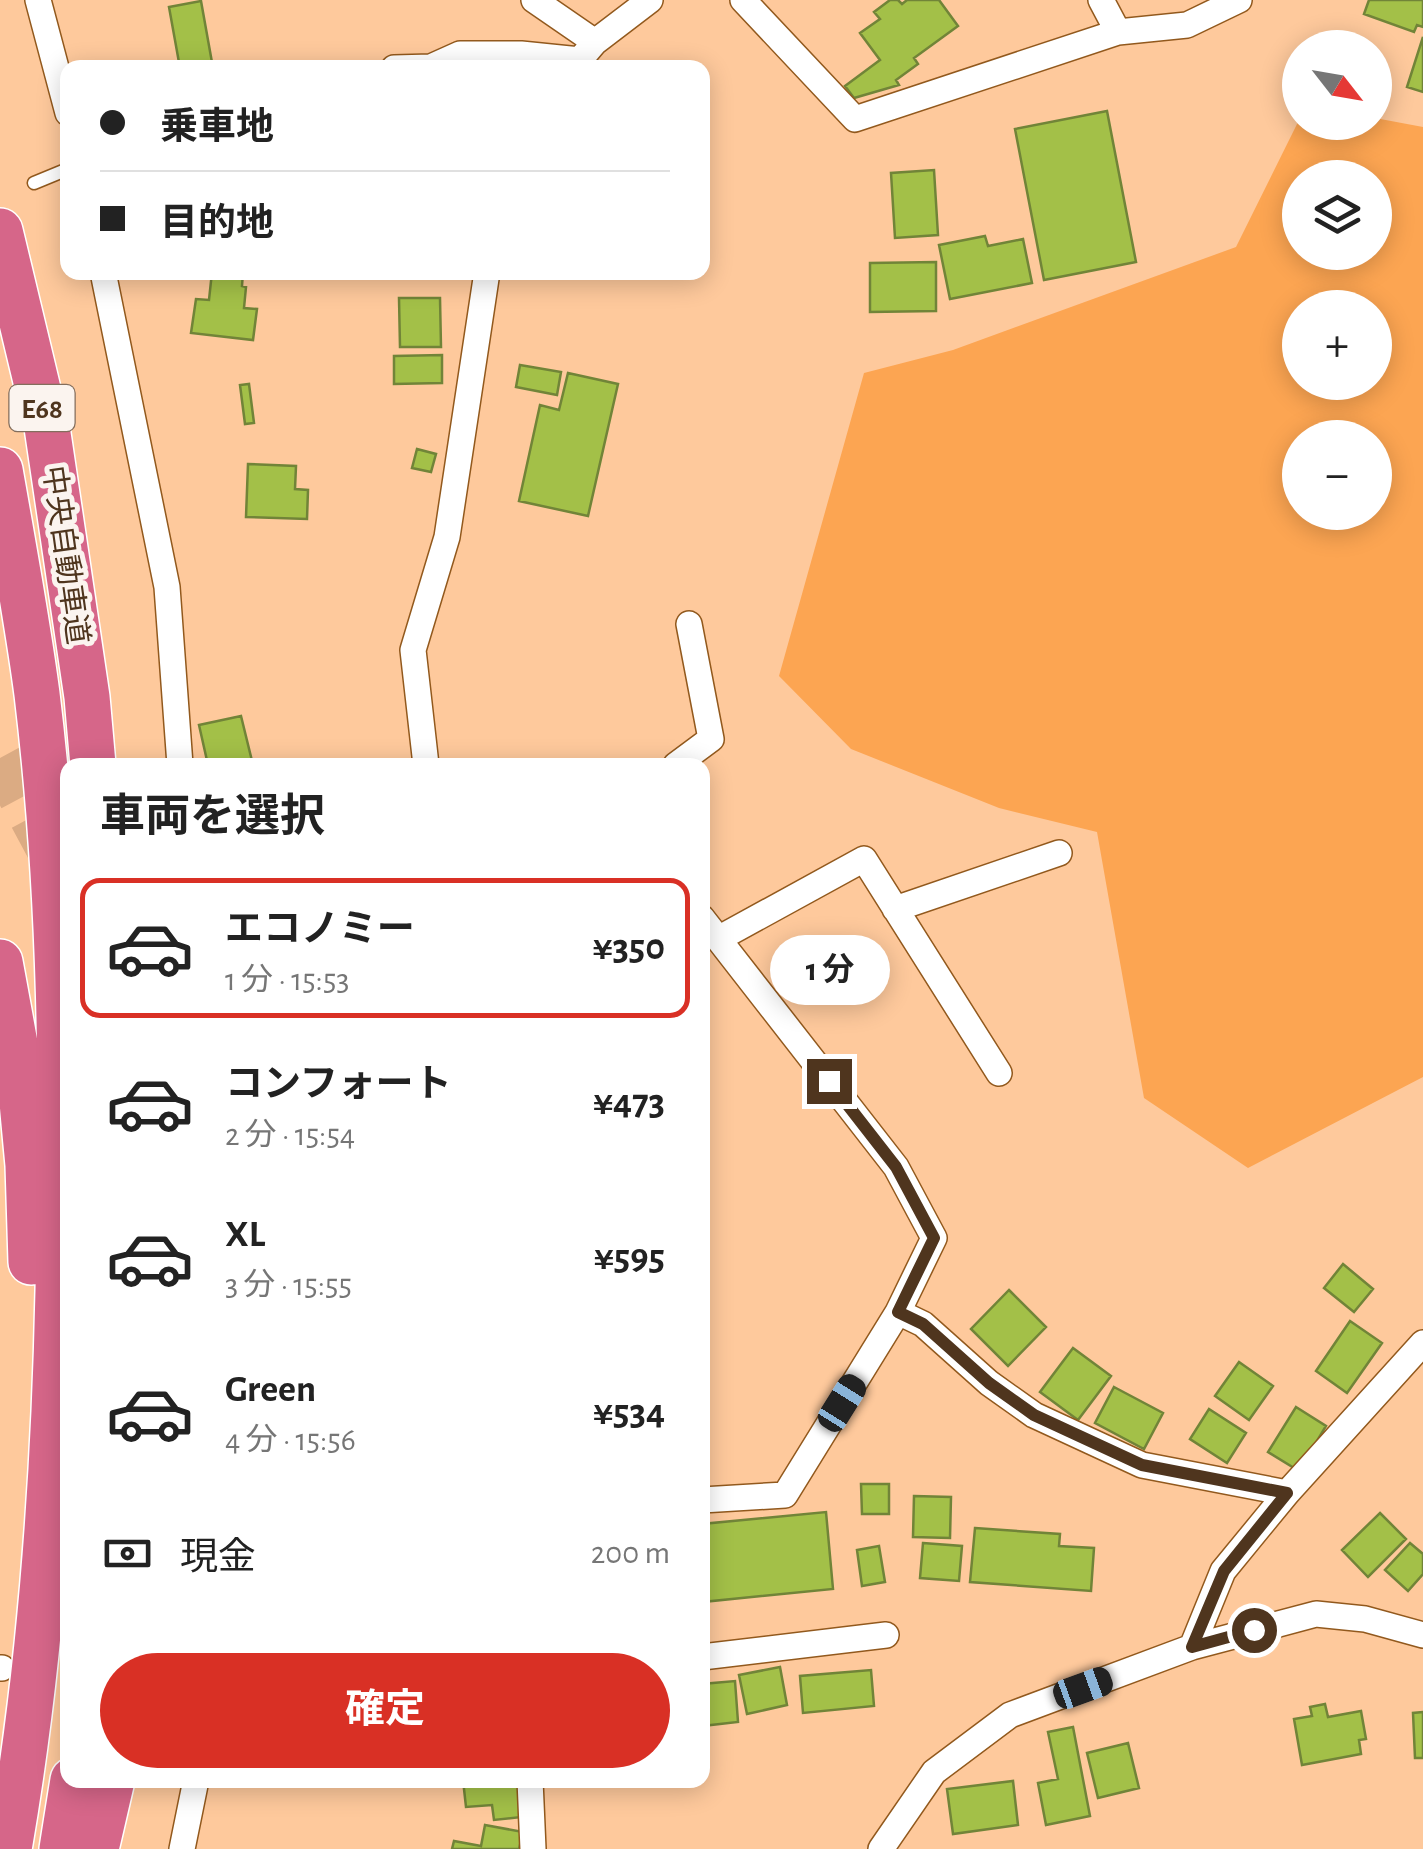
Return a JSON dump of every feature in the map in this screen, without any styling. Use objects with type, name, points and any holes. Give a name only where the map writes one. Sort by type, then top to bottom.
[{"type":"highway","name":"中央自動車道","points":[[0,231],[47,427],[93,758]]},
{"type":"highway","name":"中央自動車道","points":[[0,470],[7,540],[37,694],[56,907],[60,1044]]},
{"type":"highway","points":[[0,962],[18,1060],[28,1166],[33,1323],[29,1734]]},
{"type":"highway","name":"中央自動車道","points":[[9,1849],[29,1734],[46,1563],[60,1223]]},
{"type":"highway","points":[[62,1849],[72,1788]]},
{"type":"highway","points":[[96,1849],[110,1788]]},
{"type":"street","points":[[38,0],[60,83]]},
{"type":"street","points":[[534,0],[583,57]]},
{"type":"street","points":[[446,60],[460,54],[583,57],[650,0]]},
{"type":"street","points":[[743,0],[855,118],[1118,32],[1187,25],[1239,0]]},
{"type":"street","points":[[1101,0],[1118,32]]},
{"type":"street","points":[[105,280],[167,587],[179,758]]},
{"type":"street","points":[[425,758],[413,650],[448,536],[486,280]]},
{"type":"street","points":[[685,758],[710,738],[689,624]]},
{"type":"street","points":[[895,910],[1059,853]]},
{"type":"street","points":[[710,1500],[785,1495],[898,1312],[934,1238],[896,1167],[710,928],[864,859],[1000,1073]]},
{"type":"street","points":[[898,1312],[923,1324],[989,1383],[1034,1415],[1142,1465],[1287,1493]]},
{"type":"street","points":[[1192,1647],[1224,1571],[1287,1493],[1423,1343]]},
{"type":"street","points":[[880,1849],[934,1772],[1010,1715],[1192,1647],[1316,1614],[1365,1619],[1423,1634]]},
{"type":"street","points":[[710,1656],[886,1635]]},
{"type":"street","points":[[182,1849],[194,1788]]},
{"type":"street","points":[[530,1788],[533,1849]]},
{"type":"lane","points":[[34,183],[60,172]]},
{"type":"shaded area","points":[[1392,121],[1423,127],[1423,1077],[1248,1168],[1144,1098],[1097,832],[999,808],[851,749],[779,676],[864,373],[953,350],[1236,247],[1289,140],[1392,140]]},
{"type":"building","points":[[890,0],[902,4],[907,0],[939,0],[958,26],[914,58],[918,64],[896,80],[899,85],[854,98],[845,86],[880,60],[860,33],[880,19],[874,12]]},
{"type":"building","points":[[1369,0],[1423,0],[1423,27],[1417,25],[1414,32],[1364,14]]},
{"type":"building","points":[[201,1],[212,60],[179,60],[169,7]]},
{"type":"building","points":[[1423,37],[1423,92],[1407,87]]},
{"type":"building","points":[[1107,111],[1136,262],[1044,280],[1015,129]]},
{"type":"building","points":[[934,170],[938,235],[895,238],[891,173]]},
{"type":"building","points":[[985,236],[988,246],[1023,239],[1032,283],[950,299],[939,245]]},
{"type":"building","points":[[936,262],[936,311],[870,312],[870,263]]},
{"type":"building","points":[[211,280],[242,280],[242,286],[246,287],[244,308],[257,309],[253,340],[191,333],[196,299],[209,300]]},
{"type":"building","points":[[399,298],[440,298],[441,347],[400,347]]},
{"type":"building","points":[[442,355],[442,383],[394,384],[394,356]]},
{"type":"building","points":[[520,365],[561,372],[557,395],[516,387]]},
{"type":"building","points":[[568,373],[618,384],[588,516],[519,501],[540,405],[559,410]]},
{"type":"building","points":[[249,384],[254,423],[245,424],[240,385]]},
{"type":"building","points":[[417,449],[436,454],[431,472],[412,468]]},
{"type":"building","points":[[248,464],[296,466],[295,489],[308,490],[307,519],[246,517]]},
{"type":"building","points":[[241,716],[251,758],[206,758],[199,725]]},
{"type":"building","points":[[1343,1264],[1373,1289],[1354,1312],[1324,1288]]},
{"type":"building","points":[[1009,1290],[1046,1327],[1008,1366],[971,1329]]},
{"type":"building","points":[[1350,1321],[1382,1343],[1347,1393],[1316,1371]]},
{"type":"building","points":[[1073,1348],[1111,1376],[1078,1420],[1040,1392]]},
{"type":"building","points":[[1239,1362],[1273,1386],[1249,1420],[1215,1396]]},
{"type":"building","points":[[1114,1387],[1163,1413],[1144,1449],[1095,1423]]},
{"type":"building","points":[[1296,1407],[1326,1426],[1299,1471],[1268,1452]]},
{"type":"building","points":[[1209,1409],[1246,1433],[1227,1463],[1190,1439]]},
{"type":"building","points":[[861,1484],[889,1484],[889,1514],[862,1514]]},
{"type":"building","points":[[914,1496],[951,1497],[950,1538],[913,1537]]},
{"type":"building","points":[[826,1512],[833,1589],[710,1601],[710,1523]]},
{"type":"building","points":[[1380,1513],[1406,1539],[1368,1577],[1342,1550]]},
{"type":"building","points":[[975,1528],[1060,1534],[1059,1546],[1094,1548],[1091,1591],[970,1582]]},
{"type":"building","points":[[923,1543],[962,1546],[959,1581],[920,1578]]},
{"type":"building","points":[[1410,1543],[1423,1554],[1423,1574],[1408,1591],[1385,1570]]},
{"type":"building","points":[[879,1546],[885,1582],[862,1586],[857,1550]]},
{"type":"building","points":[[780,1667],[787,1705],[747,1714],[739,1675]]},
{"type":"building","points":[[871,1670],[874,1706],[803,1713],[800,1676]]},
{"type":"building","points":[[735,1681],[738,1722],[710,1725],[710,1683]]},
{"type":"building","points":[[1325,1704],[1328,1717],[1361,1711],[1366,1739],[1359,1740],[1361,1754],[1302,1765],[1294,1719],[1312,1716],[1310,1707]]},
{"type":"building","points":[[1423,1712],[1423,1758],[1415,1758],[1413,1713]]},
{"type":"building","points":[[1073,1727],[1090,1816],[1046,1825],[1038,1783],[1058,1779],[1048,1732]]},
{"type":"building","points":[[1128,1743],[1139,1788],[1098,1798],[1087,1753]]},
{"type":"building","points":[[1013,1781],[1018,1825],[953,1834],[947,1789]]},
{"type":"building","points":[[464,1788],[520,1788],[522,1817],[494,1820],[492,1805],[466,1807]]},
{"type":"building","points":[[485,1825],[523,1832],[519,1849],[452,1849],[454,1841],[481,1846]]},
{"type":"tunnel","points":[[0,758],[51,853]]},
{"type":"tunnel","points":[[27,1667],[60,1665]]},
{"type":"route","points":[[829,1081],[896,1167],[934,1238],[898,1312],[923,1324],[989,1383],[1034,1415],[1142,1465],[1287,1493],[1224,1571],[1192,1647],[1254,1630]]}]
